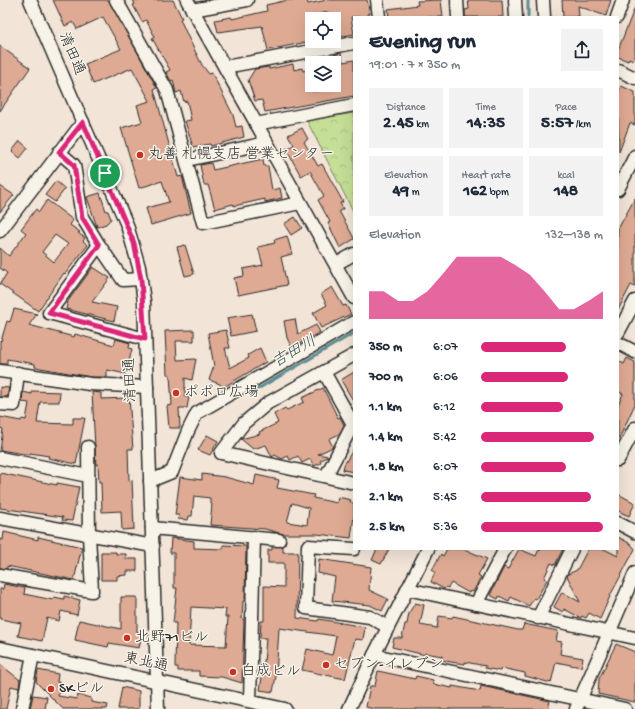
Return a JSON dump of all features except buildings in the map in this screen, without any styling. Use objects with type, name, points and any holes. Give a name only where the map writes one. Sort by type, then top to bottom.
[{"type":"street","name":"清田通","points":[[30,0],[128,225],[134,243],[141,279],[147,387],[158,709]]},
{"type":"street","points":[[116,0],[167,90],[203,223],[300,203]]},
{"type":"street","points":[[247,0],[190,5],[353,296]]},
{"type":"street","points":[[377,0],[379,16]]},
{"type":"street","points":[[457,0],[458,16]]},
{"type":"street","points":[[515,0],[516,16]]},
{"type":"street","points":[[543,0],[544,16]]},
{"type":"street","points":[[617,16],[623,0]]},
{"type":"street","points":[[225,67],[353,44]]},
{"type":"street","points":[[619,70],[635,78]]},
{"type":"street","points":[[256,124],[353,105]]},
{"type":"street","points":[[0,231],[83,122]]},
{"type":"street","points":[[187,160],[266,143]]},
{"type":"street","points":[[59,152],[74,165],[82,217],[99,245],[123,280],[141,279]]},
{"type":"street","points":[[619,187],[635,158]]},
{"type":"street","points":[[99,245],[49,313],[145,339]]},
{"type":"street","points":[[336,264],[353,255]]},
{"type":"street","points":[[619,331],[635,301]]},
{"type":"street","points":[[150,481],[172,472],[188,431],[198,413],[353,323]]},
{"type":"street","points":[[619,344],[635,352]]},
{"type":"street","points":[[353,356],[268,403],[244,423],[221,453],[353,483]]},
{"type":"street","points":[[0,371],[90,384],[147,387]]},
{"type":"street","points":[[324,372],[353,424],[326,476]]},
{"type":"street","points":[[0,404],[14,406],[18,373]]},
{"type":"street","points":[[619,458],[635,428]]},
{"type":"street","points":[[0,575],[92,591],[89,535],[88,447]]},
{"type":"street","points":[[0,458],[88,476]]},
{"type":"street","points":[[0,518],[153,546]]},
{"type":"street","points":[[619,524],[635,532]]},
{"type":"street","points":[[152,528],[279,540]]},
{"type":"street","points":[[250,701],[254,537]]},
{"type":"street","points":[[353,549],[308,546],[306,608],[370,617],[388,627]]},
{"type":"street","points":[[349,709],[374,655],[427,550]]},
{"type":"street","points":[[476,604],[504,550]]},
{"type":"street","points":[[538,618],[572,550]]},
{"type":"street","points":[[578,704],[635,573]]},
{"type":"street","points":[[407,589],[635,638]]},
{"type":"street","name":"東北通","points":[[0,648],[285,709]]},
{"type":"street","points":[[22,709],[33,655]]},
{"type":"street","points":[[374,655],[578,704],[624,709]]},
{"type":"green space","points":[[353,113],[353,211],[307,121]]},
{"type":"waterway","name":"吉田川","points":[[528,0],[528,16]]},
{"type":"waterway","name":"吉田川","points":[[249,394],[353,334]]},
{"type":"place","name":"丸善 札幌支店 営業センター","points":[[140,155]]},
{"type":"place","name":"ポポロ広場","points":[[176,393]]},
{"type":"place","name":"北野71ビル","points":[[127,638]]},
{"type":"place","name":"セブン-イレブン","points":[[326,665]]},
{"type":"place","name":"白成ビル","points":[[233,672]]},
{"type":"place","name":"SKビル","points":[[51,689]]},
{"type":"route","points":[[83,122],[105,173],[128,225],[134,243],[144,301],[145,339],[49,313],[99,245],[82,217],[74,165],[59,152],[83,122]]}]
